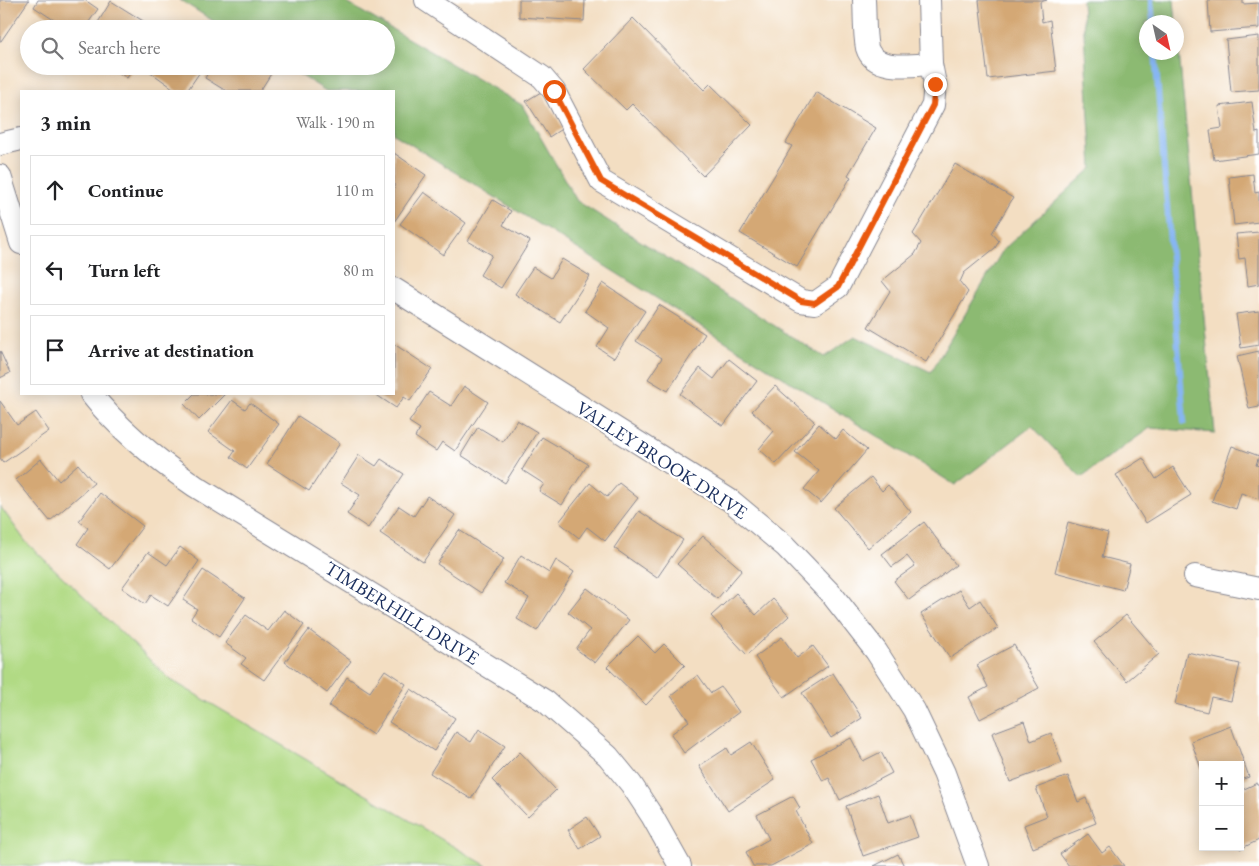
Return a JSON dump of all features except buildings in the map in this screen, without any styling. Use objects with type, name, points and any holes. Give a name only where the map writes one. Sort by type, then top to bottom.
[{"type":"street","points":[[426,0],[542,77],[554,91],[601,181],[801,301],[815,303],[838,287],[933,105],[935,84],[931,64],[929,0]]},
{"type":"street","points":[[864,0],[868,49],[876,58],[895,67],[931,64]]},
{"type":"street","points":[[0,144],[20,139]]},
{"type":"street","points":[[0,176],[20,240]]},
{"type":"street","name":"VALLEY BROOK DRIVE","points":[[395,290],[731,501],[785,546],[833,596],[876,651],[914,710],[944,773],[978,866]]},
{"type":"street","name":"TIMBERHILL DRIVE","points":[[92,395],[128,435],[160,462],[195,486],[545,701],[608,756],[631,784],[652,816],[680,866]]},
{"type":"street","points":[[1194,576],[1259,589]]},
{"type":"green space","points":[[180,0],[342,0],[376,20],[212,20]]},
{"type":"green space","points":[[1082,0],[1174,0],[1175,15],[1139,15],[1139,60],[1180,60],[1215,433],[1150,428],[1081,477],[1032,426],[955,485],[395,135],[395,90],[324,90],[300,75],[395,75],[395,31],[522,105],[577,201],[824,357],[855,336],[931,372],[1003,250],[1092,168]]},
{"type":"green space","points":[[0,506],[26,542],[171,680],[487,866],[0,866]]},
{"type":"waterway","points":[[1151,0],[1152,15]]},
{"type":"waterway","points":[[1156,60],[1184,422]]},
{"type":"route","points":[[554,91],[601,181],[801,301],[815,303],[838,287],[933,105],[935,84]]}]
